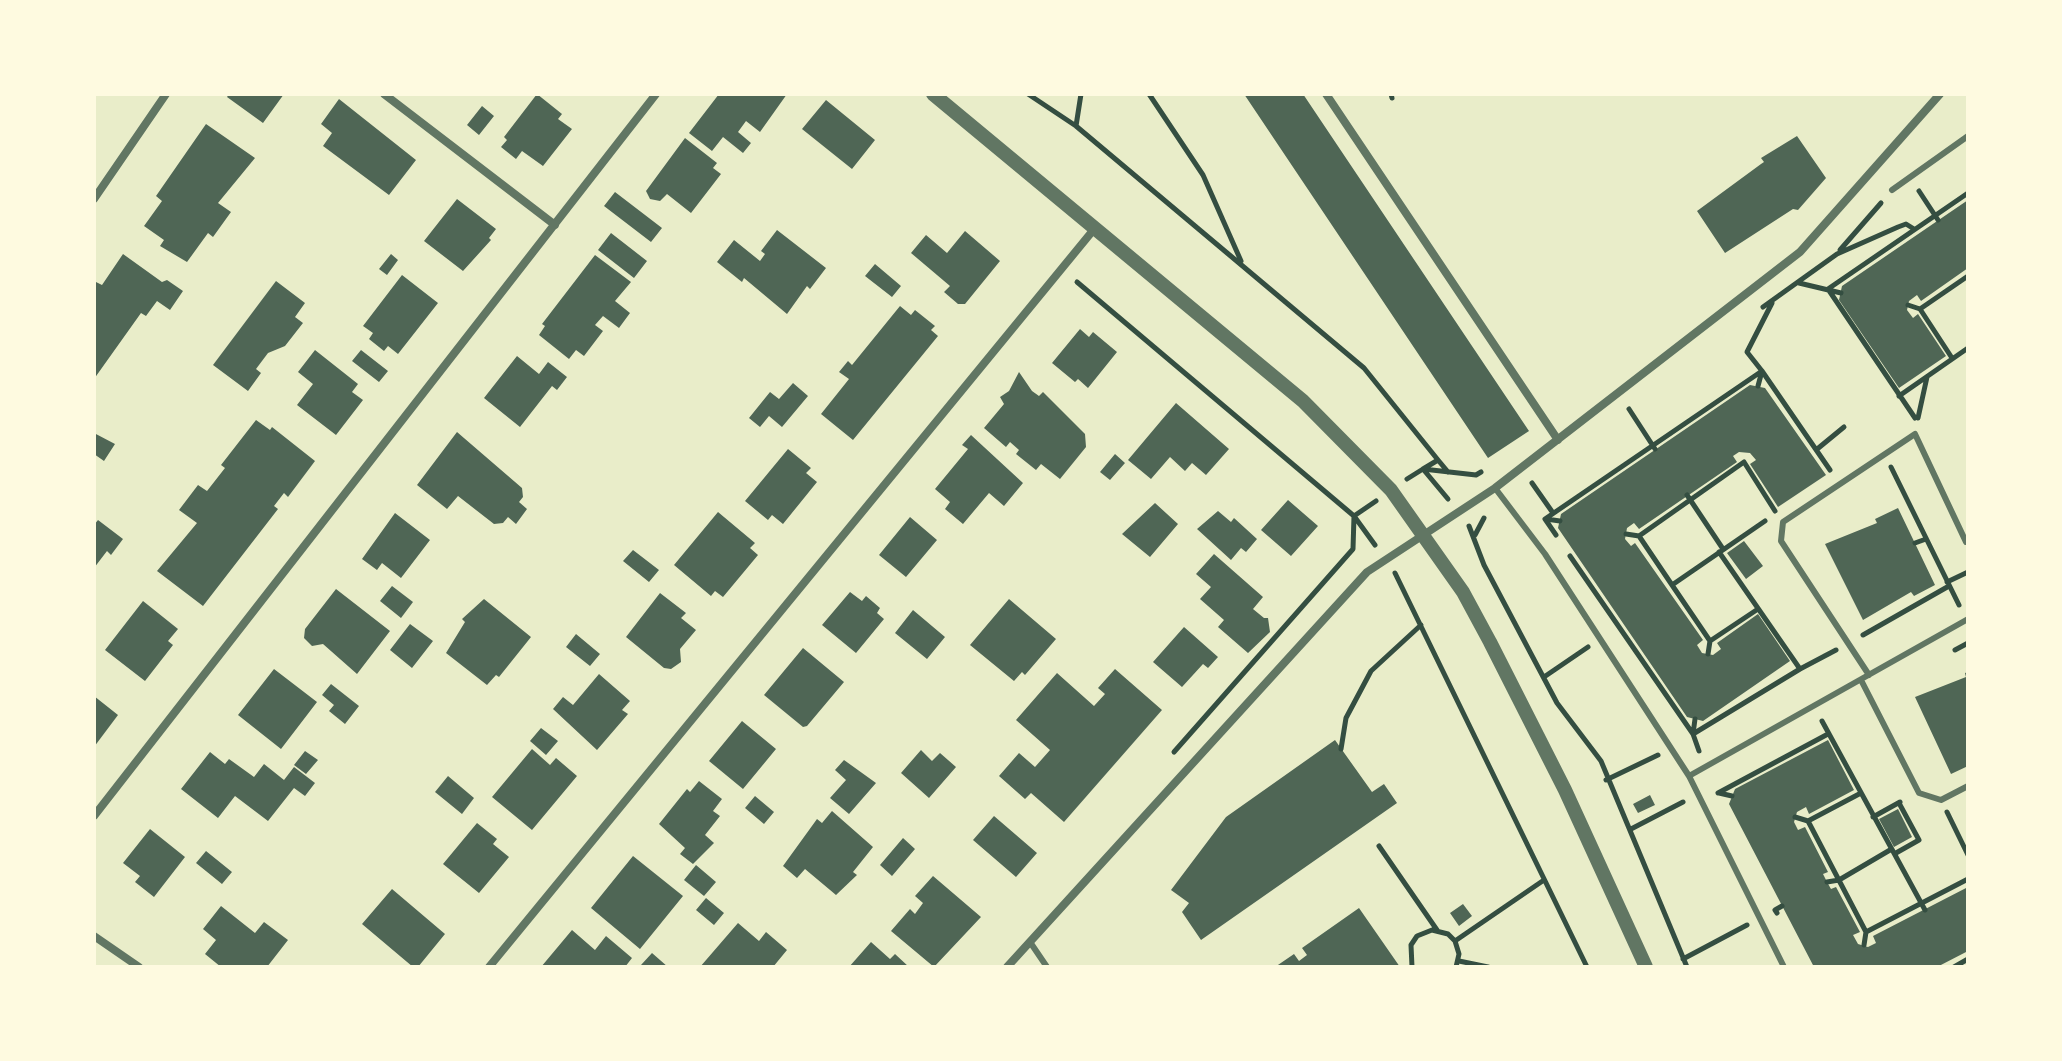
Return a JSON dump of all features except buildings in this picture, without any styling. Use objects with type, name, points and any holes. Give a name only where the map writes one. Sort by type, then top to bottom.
[{"type":"street","points":[[94,199],[166,94]]},
{"type":"street","points":[[384,94],[555,225]]},
{"type":"street","points":[[94,816],[656,94]]},
{"type":"street","points":[[933,94],[1303,401],[1391,490],[1463,592],[1490,642],[1565,790],[1646,967]]},
{"type":"street","points":[[1326,94],[1558,440]]},
{"type":"street","points":[[1007,967],[1367,572],[1495,488],[1800,252],[1940,94]]},
{"type":"street","points":[[489,967],[1095,228]]},
{"type":"street","points":[[94,936],[139,967]]},
{"type":"lane","points":[[1892,190],[1968,136]]},
{"type":"lane","points":[[1869,675],[1781,541],[1783,522],[1915,434],[1967,543]]},
{"type":"lane","points":[[1495,488],[1545,554],[1689,776],[1784,967]]},
{"type":"lane","points":[[1689,776],[1968,619]]},
{"type":"lane","points":[[1861,680],[1919,793],[1941,800],[1968,786]]},
{"type":"lane","points":[[1030,942],[1047,967]]},
{"type":"path","points":[[1028,94],[1076,126],[1364,368],[1448,472]]},
{"type":"path","points":[[1076,126],[1081,94]]},
{"type":"path","points":[[1149,94],[1203,175],[1242,264]]},
{"type":"path","points":[[1756,312],[1837,254],[1892,190]]},
{"type":"path","points":[[1919,191],[1936,218]]},
{"type":"path","points":[[1828,289],[1914,229],[1936,218],[1968,193]]},
{"type":"path","points":[[1837,254],[1906,224],[1914,229]]},
{"type":"path","points":[[1920,309],[1968,276]]},
{"type":"path","points":[[1798,283],[1841,293]]},
{"type":"path","points":[[1828,289],[1917,422],[1927,375]]},
{"type":"path","points":[[1775,299],[1747,352],[1840,484]]},
{"type":"path","points":[[1908,305],[1920,309],[1952,358]]},
{"type":"path","points":[[1899,396],[1968,348]]},
{"type":"path","points":[[1758,386],[1762,371]]},
{"type":"path","points":[[1545,519],[1762,371]]},
{"type":"path","points":[[1617,418],[1641,400]]},
{"type":"path","points":[[1629,409],[1654,447]]},
{"type":"path","points":[[1816,450],[1844,427]]},
{"type":"path","points":[[1745,452],[1744,462],[1783,522]]},
{"type":"path","points":[[1849,643],[1949,586],[1885,455]]},
{"type":"path","points":[[1165,763],[1353,549],[1354,516],[1438,460]]},
{"type":"path","points":[[1626,534],[1639,536],[1744,462]]},
{"type":"path","points":[[1423,469],[1476,475],[1487,468]]},
{"type":"path","points":[[1423,469],[1475,535],[1484,565],[1557,703],[1601,761],[1606,780],[1631,829],[1687,967]]},
{"type":"path","points":[[1475,535],[1482,519],[1544,474]]},
{"type":"path","points":[[1532,483],[1553,513]]},
{"type":"path","points":[[1689,498],[1758,609],[1800,669]]},
{"type":"path","points":[[1670,589],[1777,513]]},
{"type":"path","points":[[1545,519],[1560,521]]},
{"type":"path","points":[[1545,519],[1693,734]]},
{"type":"path","points":[[1639,536],[1670,589],[1710,641],[1708,654]]},
{"type":"path","points":[[1915,543],[1926,539]]},
{"type":"path","points":[[1947,582],[1968,572]]},
{"type":"path","points":[[1710,641],[1758,609]]},
{"type":"path","points":[[1341,749],[1346,718],[1371,671],[1421,625]]},
{"type":"path","points":[[1543,677],[1579,653]]},
{"type":"path","points":[[1693,734],[1830,653]]},
{"type":"path","points":[[1814,706],[1925,910]]},
{"type":"path","points":[[1693,734],[1695,719]]},
{"type":"path","points":[[1631,829],[1697,795],[1717,792],[1828,734]]},
{"type":"path","points":[[1606,780],[1658,755]]},
{"type":"path","points":[[1717,792],[1732,796]]},
{"type":"path","points":[[1717,792],[1724,805]]},
{"type":"path","points":[[1795,817],[1808,821],[1861,793]]},
{"type":"path","points":[[1873,817],[1919,793]]},
{"type":"path","points":[[1941,800],[1968,855]]},
{"type":"path","points":[[1827,882],[1839,880],[1919,840],[1899,803]]},
{"type":"path","points":[[1808,821],[1866,932],[1864,945]]},
{"type":"path","points":[[1379,846],[1437,930],[1455,941]]},
{"type":"path","points":[[1866,932],[1968,879]]},
{"type":"path","points":[[1455,941],[1544,880]]},
{"type":"path","points":[[1683,959],[1775,910],[1769,897]]},
{"type":"path","points":[[1412,967],[1409,955],[1413,940],[1427,931],[1437,930]]},
{"type":"path","points":[[1455,941],[1458,964]]},
{"type":"path","points":[[1951,960],[1955,967],[1968,959]]},
{"type":"path","points":[[1458,964],[1467,967]]},
{"type":"path","points":[[1458,964],[1488,967]]}]
